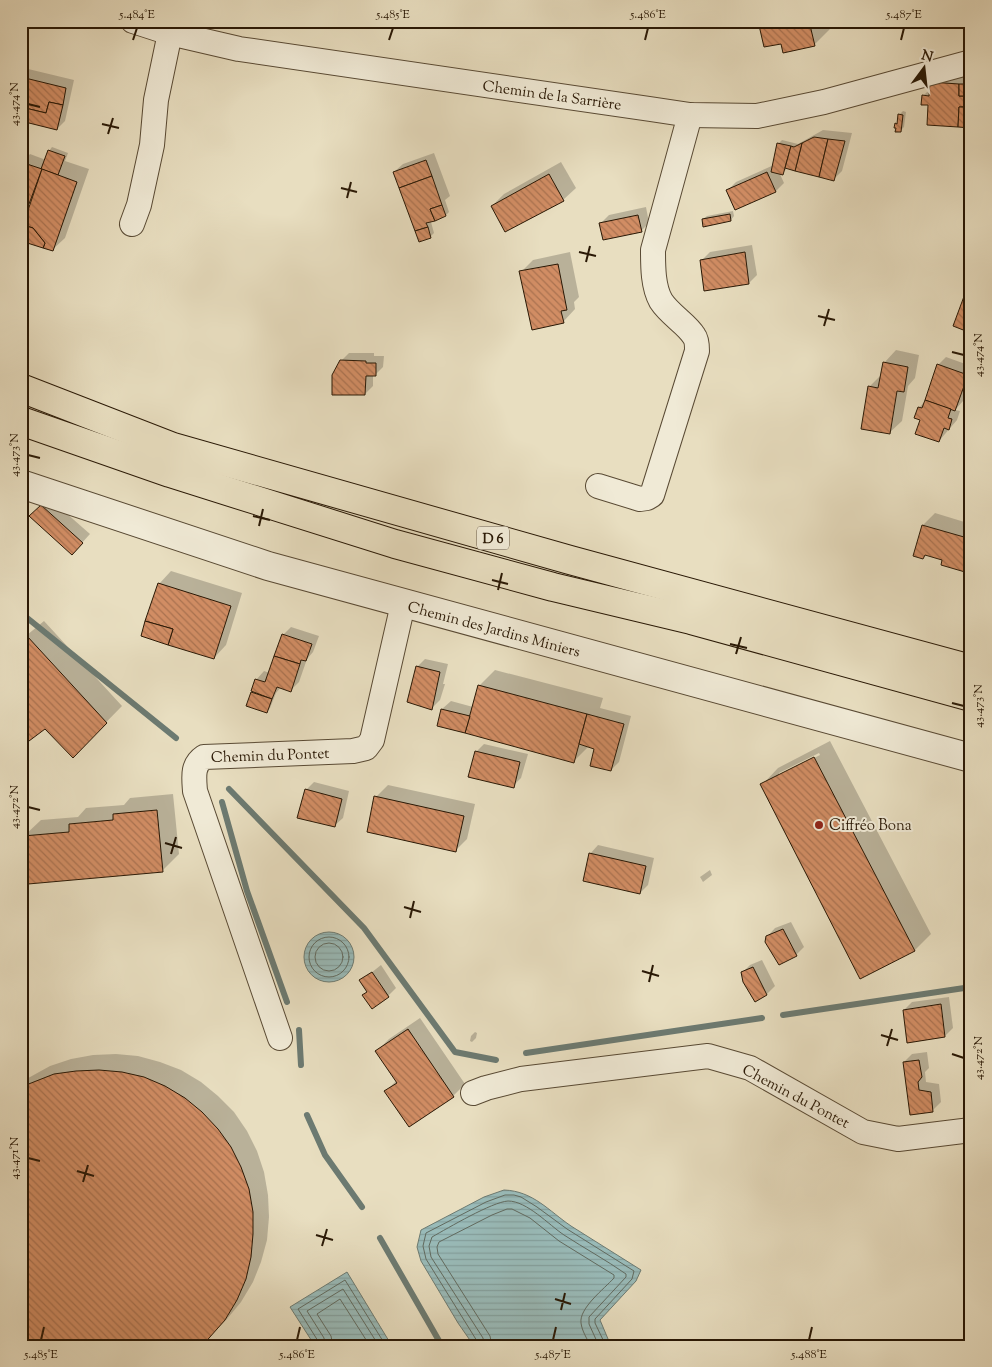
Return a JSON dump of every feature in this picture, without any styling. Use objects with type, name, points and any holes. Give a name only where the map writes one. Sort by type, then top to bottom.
[{"type":"highway","name":"D 6","points":[[21,388],[173,447],[570,560],[971,669]]},
{"type":"highway","name":"D 6","points":[[21,420],[170,473],[395,544],[553,587],[691,620],[971,697]]},
{"type":"highway","points":[[21,437],[362,548],[509,590],[691,620]]},
{"type":"street","name":"Chemin de la Sarrière","points":[[133,21],[170,34],[239,49],[690,115],[757,116],[790,110],[971,62]]},
{"type":"street","points":[[132,224],[139,205],[152,145],[156,100],[170,34]]},
{"type":"street","points":[[598,486],[640,499],[652,495],[697,352],[694,336],[667,310],[660,300],[656,288],[653,261],[654,250],[690,115]]},
{"type":"street","name":"Chemin des Jardins Miniers","points":[[21,484],[268,566],[971,758]]},
{"type":"street","name":"Chemin du Pontet","points":[[280,1038],[194,790],[196,765],[198,760],[204,757],[353,751],[366,748],[372,740],[403,604]]},
{"type":"street","name":"Chemin du Pontet","points":[[473,1094],[486,1088],[521,1079],[708,1056],[750,1068],[863,1132],[898,1139],[971,1130]]},
{"type":"water","points":[[329,932],[339,934],[347,939],[352,947],[354,957],[352,967],[347,975],[339,980],[329,982],[319,980],[311,975],[306,967],[304,957],[306,947],[311,939],[319,934]]},
{"type":"water","points":[[504,1190],[514,1191],[532,1198],[571,1226],[641,1270],[636,1281],[600,1320],[611,1346],[474,1346],[458,1323],[421,1261],[417,1247],[421,1230],[484,1197]]},
{"type":"water","points":[[347,1272],[392,1346],[315,1346],[290,1307]]},
{"type":"building","points":[[758,21],[809,21],[815,46],[783,53],[781,44],[764,47]]},
{"type":"building","points":[[939,21],[971,21],[971,23],[940,28]]},
{"type":"building","points":[[21,77],[66,88],[63,105],[49,102],[46,113],[21,107]]},
{"type":"building","points":[[930,82],[959,84],[959,96],[970,96],[969,107],[959,107],[958,127],[927,125],[928,105],[921,105],[922,95],[929,96]]},
{"type":"building","points":[[959,84],[971,84],[971,128],[958,127],[959,107],[969,107],[970,96],[959,96]]},
{"type":"building","points":[[49,102],[63,105],[57,130],[21,121],[21,107],[46,113]]},
{"type":"building","points":[[898,114],[903,115],[901,132],[895,132],[896,128],[894,128],[895,123],[897,124]]},
{"type":"building","points":[[814,137],[828,139],[819,177],[795,171],[802,143]]},
{"type":"building","points":[[828,139],[845,141],[834,181],[819,177]]},
{"type":"building","points":[[777,143],[791,146],[783,175],[771,172]]},
{"type":"building","points":[[802,143],[795,171],[785,168],[791,146],[794,147]]},
{"type":"building","points":[[48,150],[65,156],[58,175],[41,169]]},
{"type":"building","points":[[426,160],[432,176],[399,188],[393,172]]},
{"type":"building","points":[[21,162],[42,169],[29,204],[21,201]]},
{"type":"building","points":[[42,169],[77,182],[53,251],[43,248],[45,243],[33,228],[23,225]]},
{"type":"building","points":[[767,172],[776,192],[735,210],[726,190]]},
{"type":"building","points":[[549,174],[564,201],[505,232],[491,206]]},
{"type":"building","points":[[432,176],[442,205],[430,209],[435,221],[426,223],[428,227],[415,231],[399,188]]},
{"type":"building","points":[[442,205],[446,216],[435,221],[430,209]]},
{"type":"building","points":[[730,214],[731,221],[703,227],[702,219]]},
{"type":"building","points":[[638,215],[642,232],[603,240],[599,223]]},
{"type":"building","points":[[23,225],[33,228],[45,243],[43,248],[21,241]]},
{"type":"building","points":[[428,227],[431,238],[419,242],[415,231]]},
{"type":"building","points":[[745,252],[749,284],[704,291],[700,260]]},
{"type":"building","points":[[558,264],[567,310],[561,311],[564,323],[532,330],[519,271]]},
{"type":"building","points":[[966,291],[971,293],[971,333],[953,326]]},
{"type":"building","points":[[340,360],[376,363],[376,376],[366,376],[365,395],[332,395],[332,375]]},
{"type":"building","points":[[883,362],[908,367],[904,392],[897,391],[890,434],[861,429],[868,386],[878,388]]},
{"type":"building","points":[[937,364],[968,375],[955,411],[925,400]]},
{"type":"building","points":[[925,400],[951,409],[948,418],[952,419],[949,430],[944,428],[939,442],[915,434],[920,420],[914,418],[918,407],[922,408]]},
{"type":"building","points":[[41,505],[83,543],[72,555],[29,516]]},
{"type":"building","points":[[922,525],[971,539],[971,568],[966,567],[965,572],[941,565],[942,560],[925,555],[923,559],[913,556]]},
{"type":"building","points":[[158,583],[231,606],[214,659],[168,645],[173,629],[145,621]]},
{"type":"building","points":[[145,621],[173,629],[168,645],[141,636]]},
{"type":"building","points":[[282,634],[312,644],[306,661],[301,660],[300,664],[274,656]]},
{"type":"building","points":[[27,636],[107,723],[73,758],[45,729],[21,747],[21,641]]},
{"type":"building","points":[[274,656],[300,664],[291,692],[277,687],[272,699],[251,691],[255,679],[265,682]]},
{"type":"building","points":[[416,666],[440,672],[432,710],[407,702]]},
{"type":"building","points":[[478,685],[587,714],[574,763],[465,733]]},
{"type":"building","points":[[251,692],[272,699],[267,713],[246,706]]},
{"type":"building","points":[[441,709],[470,716],[465,733],[437,726]]},
{"type":"building","points":[[587,714],[624,724],[611,771],[590,766],[594,749],[579,744]]},
{"type":"building","points":[[475,751],[520,762],[514,788],[468,777]]},
{"type":"building","points":[[814,757],[915,951],[860,979],[760,784]]},
{"type":"building","points":[[305,789],[342,799],[335,827],[297,818]]},
{"type":"building","points":[[374,796],[464,816],[456,852],[367,832]]},
{"type":"building","points":[[157,810],[163,872],[28,884],[23,836],[69,832],[69,824],[113,820],[113,814]]},
{"type":"building","points":[[589,853],[646,866],[640,894],[583,881]]},
{"type":"building","points":[[783,929],[797,956],[779,965],[765,942],[766,936]]},
{"type":"building","points":[[753,967],[767,995],[755,1002],[743,982],[741,972]]},
{"type":"building","points":[[372,972],[389,997],[372,1009],[362,995],[367,992],[359,980]]},
{"type":"building","points":[[941,1004],[945,1037],[907,1043],[903,1010]]},
{"type":"building","points":[[408,1029],[454,1097],[409,1127],[384,1091],[397,1083],[375,1051]]},
{"type":"building","points":[[919,1060],[922,1077],[918,1082],[919,1090],[931,1092],[933,1112],[910,1115],[903,1062]]},
{"type":"building","points":[[99,1070],[122,1072],[144,1077],[165,1086],[185,1098],[218,1129],[231,1147],[241,1167],[249,1189],[253,1212],[251,1257],[246,1279],[237,1300],[225,1320],[202,1346],[21,1346],[21,1087],[54,1074]]},
{"type":"waterway","points":[[21,613],[176,738]]},
{"type":"waterway","points":[[229,789],[364,928],[455,1052],[496,1060]]},
{"type":"waterway","points":[[222,802],[247,891],[287,1002]]},
{"type":"waterway","points":[[783,1015],[971,987]]},
{"type":"waterway","points":[[526,1053],[762,1018]]},
{"type":"waterway","points":[[299,1030],[301,1065]]},
{"type":"waterway","points":[[307,1115],[325,1155],[362,1207]]},
{"type":"waterway","points":[[380,1238],[442,1346]]},
{"type":"place","name":"Ciffréo Bona","points":[[819,825]]}]
